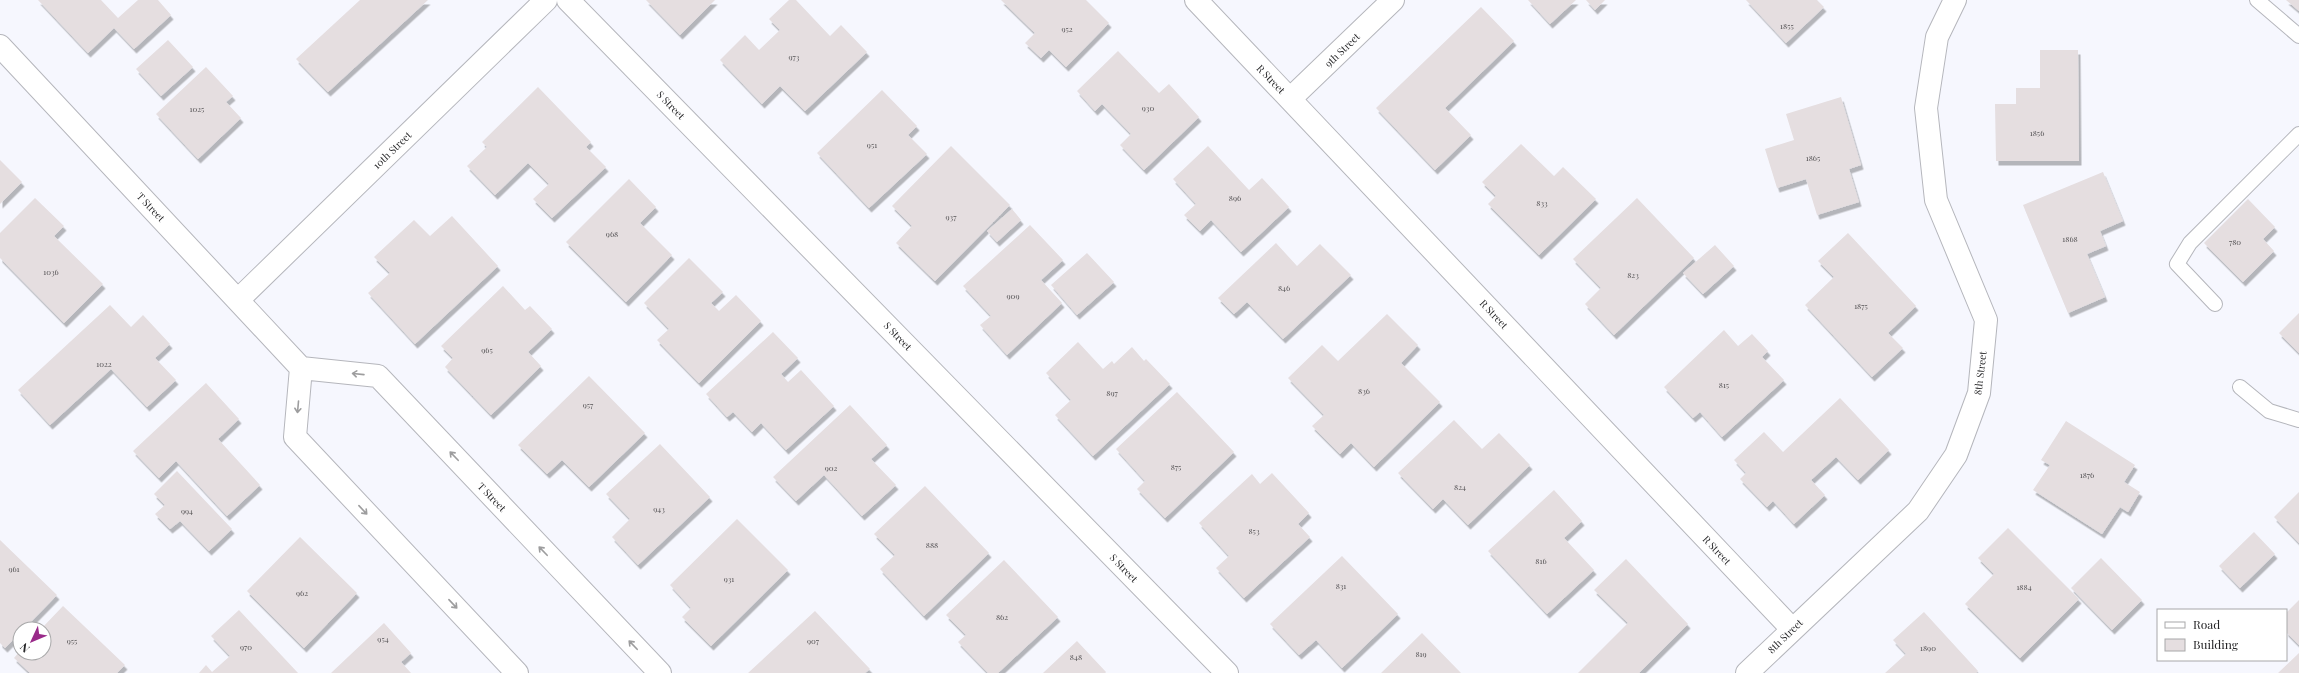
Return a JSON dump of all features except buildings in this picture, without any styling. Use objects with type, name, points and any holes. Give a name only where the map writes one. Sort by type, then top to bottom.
[{"type":"street","name":"10th Street","points":[[238,300],[546,0]]},
{"type":"street","name":"S Street","points":[[568,0],[1227,673]]},
{"type":"street","name":"R Street","points":[[1196,0],[1792,629]]},
{"type":"street","name":"9th Street","points":[[1290,99],[1393,0]]},
{"type":"street","name":"8th Street","points":[[1747,673],[1918,511],[1956,455],[1979,393],[1986,320],[1936,200],[1926,108],[1937,37],[1955,0]]},
{"type":"street","name":"T Street","points":[[0,46],[301,368],[378,376],[660,673]]},
{"type":"street","points":[[301,368],[295,438],[517,673]]},
{"type":"lane","points":[[2257,0],[2299,36]]},
{"type":"lane","points":[[2215,304],[2177,264],[2190,243],[2299,134]]},
{"type":"lane","points":[[2240,388],[2269,412],[2299,420]]}]
